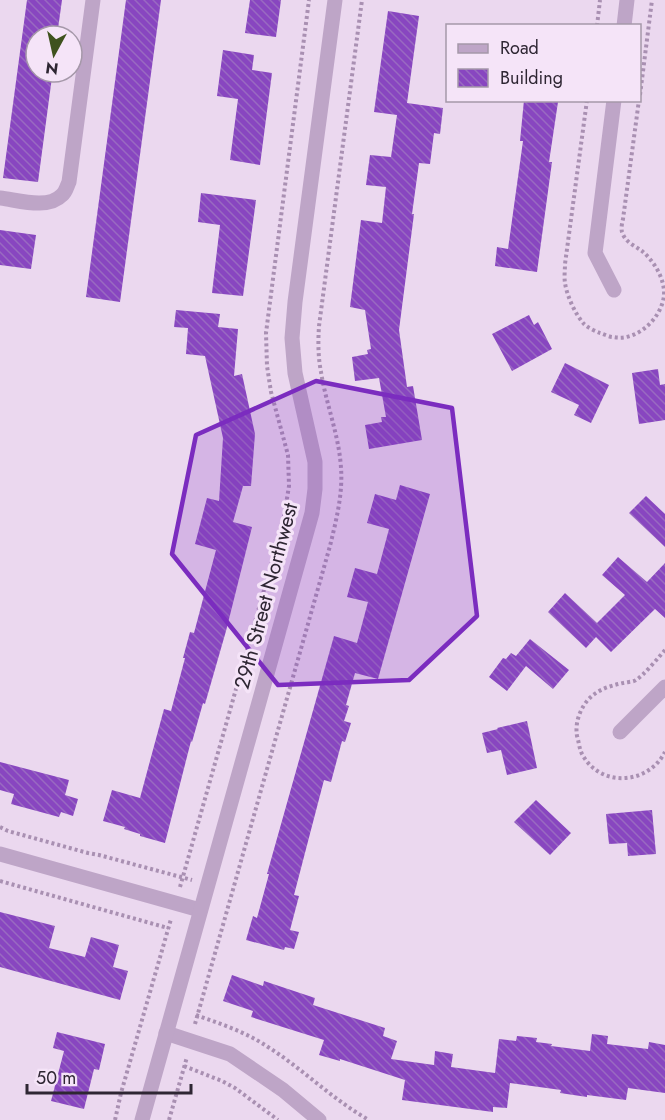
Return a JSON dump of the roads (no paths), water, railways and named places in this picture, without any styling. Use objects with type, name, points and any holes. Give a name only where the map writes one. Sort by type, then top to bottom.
[{"type":"street","points":[[0,198],[39,203],[53,201],[64,194],[69,182],[93,0]]},
{"type":"street","name":"29th Street Northwest","points":[[142,1120],[312,513],[315,462],[295,373],[292,338],[335,0]]},
{"type":"street","points":[[624,24],[627,0]]},
{"type":"street","points":[[614,102],[595,253],[614,290]]},
{"type":"street","points":[[620,732],[665,687]]},
{"type":"street","points":[[0,854],[200,910]]},
{"type":"street","points":[[166,1033],[230,1054],[283,1089],[319,1120]]}]
